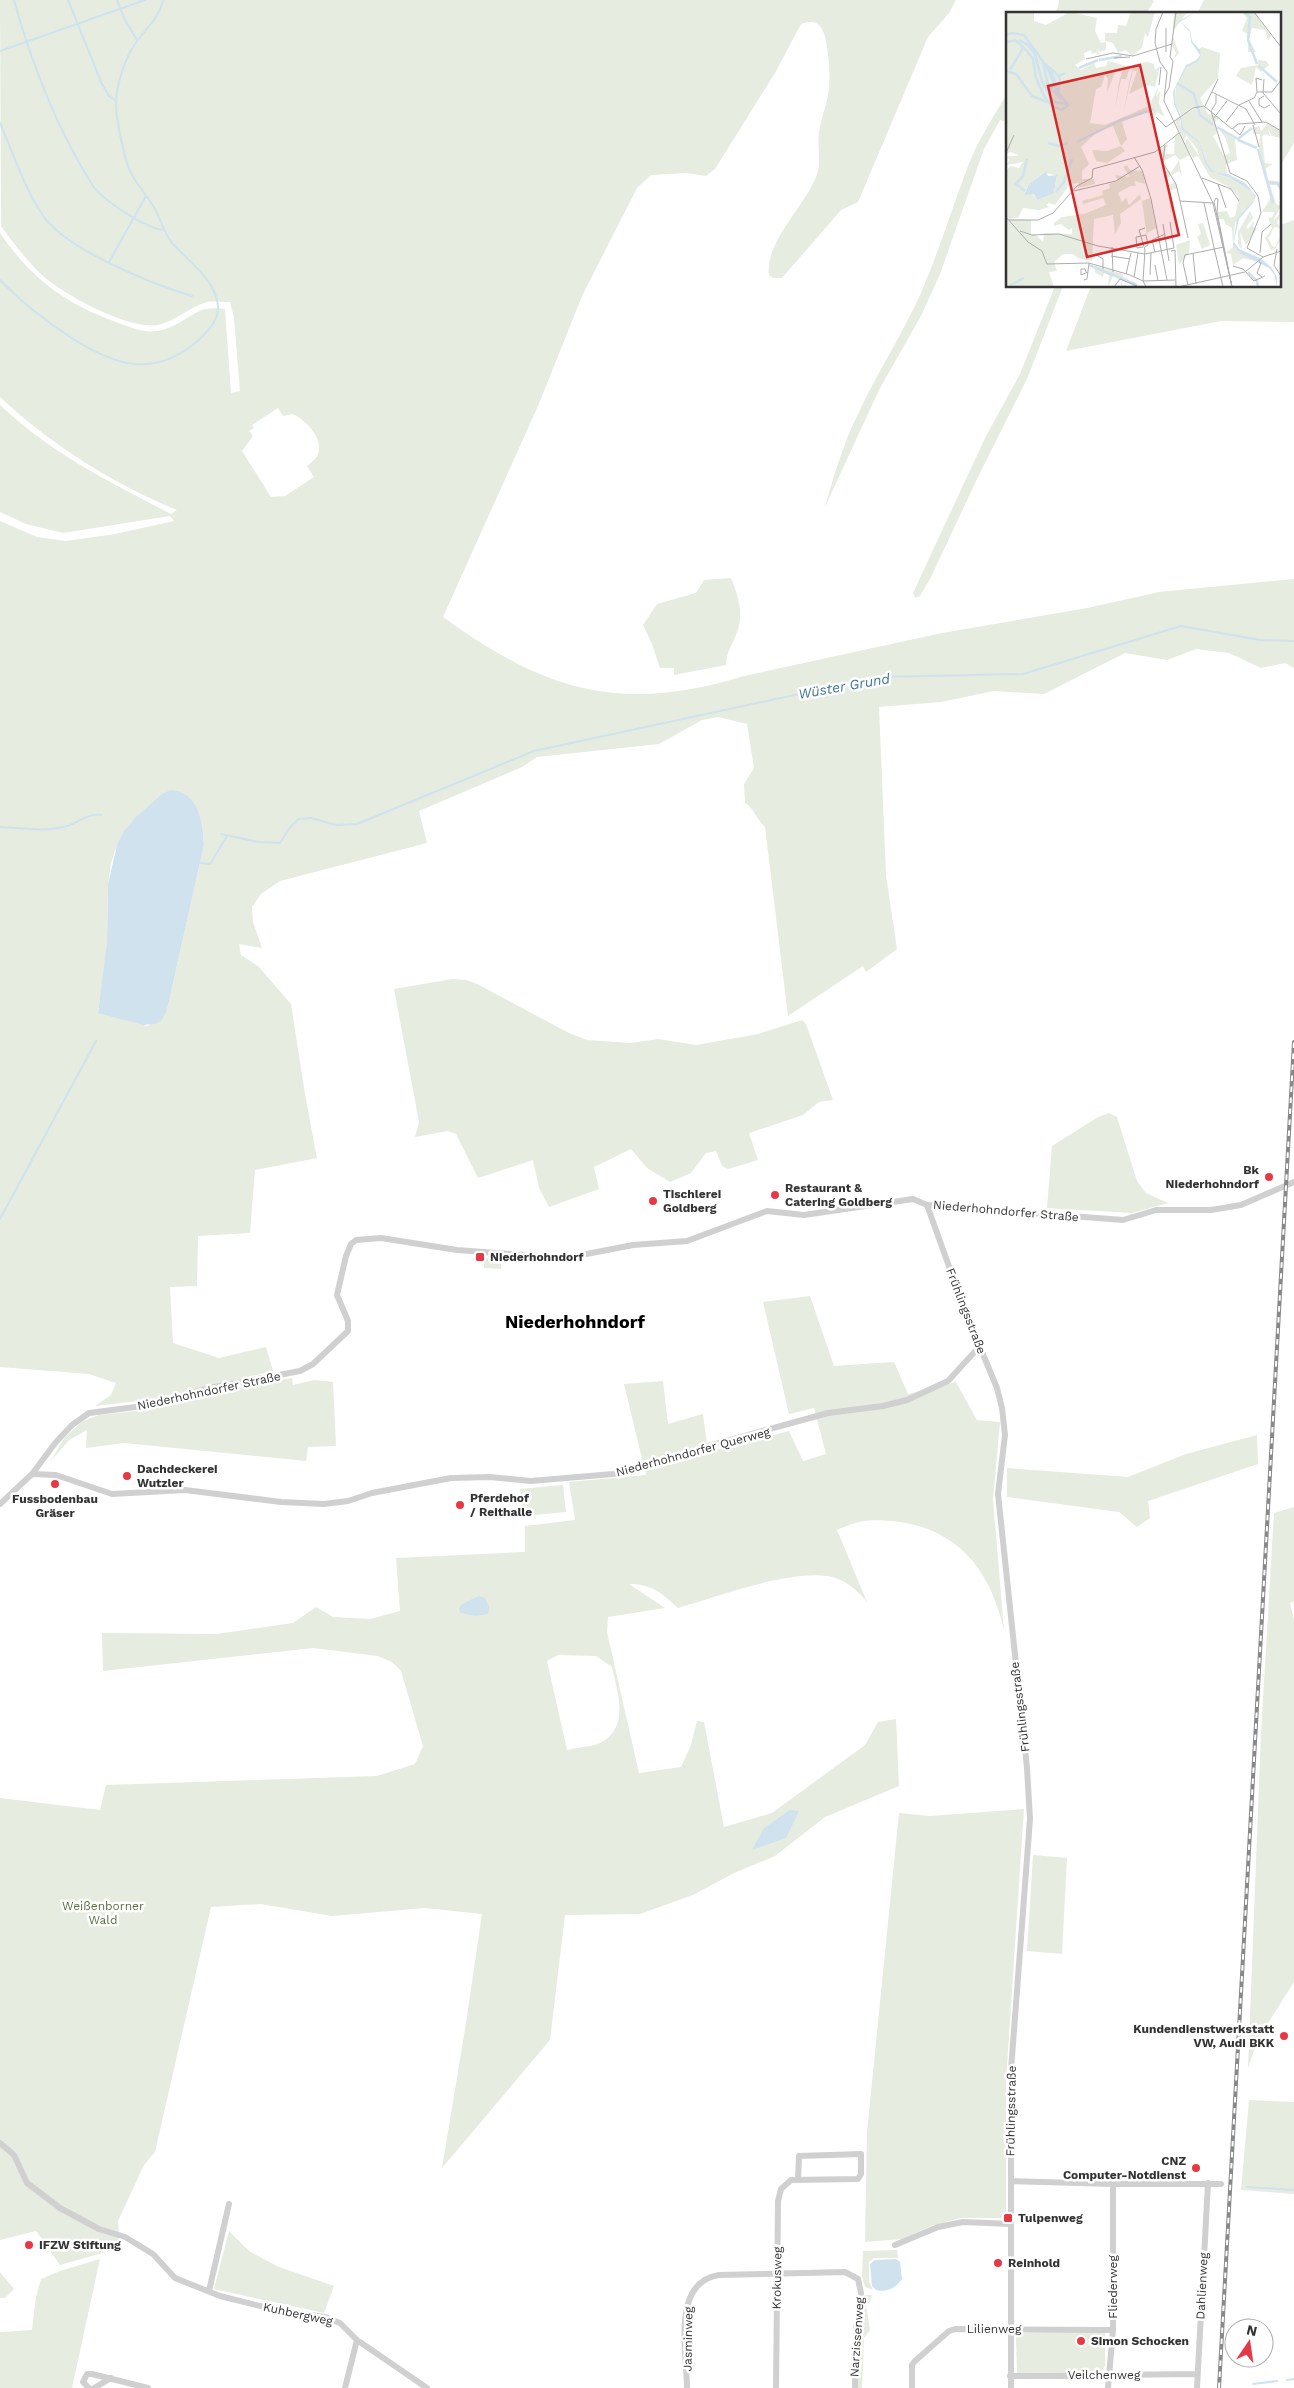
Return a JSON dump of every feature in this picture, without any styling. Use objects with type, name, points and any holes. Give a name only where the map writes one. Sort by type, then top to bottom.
[{"type":"street","name":"Niederhohndorfer Straße","points":[[0,1504],[32,1474],[56,1442],[72,1426],[90,1413],[152,1405],[209,1388],[300,1371],[313,1364],[348,1331],[348,1321],[338,1295],[346,1256],[351,1244],[356,1240],[381,1238],[457,1250],[566,1258],[633,1245],[687,1240],[767,1211],[804,1215],[912,1200],[927,1205],[1124,1220],[1156,1210],[1211,1210],[1241,1205],[1294,1182]]},
{"type":"street","name":"Frühlingsstraße","points":[[927,1205],[979,1347],[997,1388],[1002,1408],[1005,1435],[998,1494],[1028,1768],[1030,1819],[1011,2070],[1011,2388]]},
{"type":"street","name":"Niederhohndorfer Querweg","points":[[32,1474],[56,1475],[112,1494],[184,1490],[281,1502],[324,1504],[348,1501],[372,1493],[451,1478],[490,1477],[531,1481],[613,1474],[640,1469],[708,1446],[828,1413],[883,1406],[907,1400],[948,1380],[979,1347]]},
{"type":"street","name":"Kuhbergweg","points":[[0,2143],[14,2155],[27,2183],[60,2208],[99,2229],[125,2237],[154,2254],[176,2278],[209,2291],[276,2310],[325,2317],[340,2323],[357,2340],[427,2388]]},
{"type":"street","points":[[861,2154],[861,2174],[858,2180],[798,2180],[799,2156],[861,2154]]},
{"type":"street","name":"Krokusweg","points":[[776,2388],[778,2201],[781,2189],[791,2180],[798,2180]]},
{"type":"street","points":[[1011,2181],[1114,2184],[1221,2184]]},
{"type":"street","name":"Dahlienweg","points":[[1197,2388],[1208,2183]]},
{"type":"street","name":"Fliederweg","points":[[1108,2388],[1108,2374],[1112,2367],[1114,2184]]},
{"type":"street","points":[[209,2291],[229,2204]]},
{"type":"street","points":[[895,2245],[938,2227],[963,2222],[1011,2224]]},
{"type":"street","name":"Narzissenweg","points":[[777,2274],[845,2272],[858,2279],[860,2293],[856,2330],[855,2388]]},
{"type":"street","name":"Jasminweg","points":[[687,2388],[686,2317],[691,2293],[696,2286],[711,2276],[777,2274]]},
{"type":"street","name":"Lilienweg","points":[[912,2388],[912,2365],[915,2360],[949,2331],[1011,2329],[1113,2330]]},
{"type":"street","points":[[345,2388],[357,2340]]},
{"type":"street","points":[[89,2388],[83,2382],[87,2374],[148,2388]]},
{"type":"street","name":"Veilchenweg","points":[[1010,2376],[1198,2374]]},
{"type":"street","points":[[94,2388],[111,2378]]},
{"type":"green space","points":[[0,0],[956,0],[949,13],[928,37],[858,202],[841,210],[782,278],[773,278],[769,275],[769,263],[773,250],[786,225],[810,188],[819,166],[819,132],[829,88],[829,61],[823,31],[815,23],[807,22],[801,24],[775,73],[715,169],[706,176],[687,173],[651,175],[637,188],[582,296],[538,406],[443,617],[516,663],[551,678],[586,689],[622,694],[659,693],[700,687],[942,633],[1087,608],[1159,592],[1294,579],[1294,668],[1285,663],[1261,668],[1229,653],[1196,649],[1167,660],[1125,653],[1044,694],[994,691],[941,702],[879,707],[886,875],[897,949],[866,972],[863,966],[788,1016],[765,827],[745,803],[744,784],[754,768],[747,724],[718,717],[702,720],[659,744],[537,757],[522,767],[419,811],[427,843],[280,881],[261,894],[252,907],[253,922],[262,948],[239,944],[241,955],[258,966],[291,1004],[317,1158],[255,1170],[250,1233],[198,1236],[197,1286],[170,1287],[173,1343],[219,1358],[266,1347],[273,1371],[155,1399],[95,1406],[111,1395],[116,1383],[89,1374],[0,1367],[0,521],[37,537],[66,541],[115,534],[174,521],[170,516],[63,533],[26,524],[0,512],[0,405],[40,438],[81,466],[171,514],[177,510],[129,488],[61,447],[0,397],[0,233],[24,264],[51,288],[80,307],[131,328],[157,331],[171,327],[205,309],[225,309],[231,393],[240,391],[234,318],[230,302],[207,302],[158,325],[145,325],[114,317],[81,301],[43,276],[1,226]],"holes":[[[278,408],[283,416],[292,414],[307,424],[318,439],[319,450],[316,457],[307,466],[314,477],[285,496],[271,497],[242,451],[253,436],[249,431],[254,428],[252,425]],[[181,792],[192,803],[199,815],[203,829],[204,845],[167,1010],[148,1026],[98,1012],[105,970],[110,871],[120,839],[131,824],[161,797]]]},
{"type":"green space","points":[[1059,0],[1154,1],[1147,12],[1055,12]]},
{"type":"green space","points":[[1204,0],[1294,0],[1294,143],[1282,163],[1282,12],[1198,12]]},
{"type":"green space","points":[[1006,95],[1006,122],[1000,120],[984,149],[940,274],[922,314],[879,390],[825,507],[839,460],[853,425],[921,293],[972,156]]},
{"type":"green space","points":[[1294,220],[1294,322],[1221,321],[1066,351],[1090,288],[1282,288],[1282,224]]},
{"type":"green space","points":[[1054,288],[1062,288],[1027,379],[931,577],[920,596],[915,598],[913,593],[986,436],[1020,374]]},
{"type":"green space","points":[[731,578],[738,598],[740,618],[726,665],[674,675],[674,668],[660,668],[643,625],[657,604],[696,593],[704,580]]},
{"type":"green space","points":[[452,979],[466,980],[477,984],[569,1033],[587,1040],[631,1043],[658,1039],[696,1045],[758,1034],[802,1020],[806,1024],[833,1100],[819,1102],[803,1115],[749,1133],[758,1160],[728,1169],[722,1166],[716,1151],[706,1153],[691,1173],[670,1182],[647,1168],[631,1149],[594,1167],[599,1189],[549,1207],[539,1188],[533,1160],[478,1178],[456,1134],[448,1131],[415,1137],[419,1122],[394,989]]},
{"type":"green space","points":[[1109,1113],[1117,1117],[1137,1181],[1146,1193],[1168,1203],[1132,1213],[1047,1208],[1052,1146],[1098,1117]]},
{"type":"green space","points":[[484,1258],[501,1258],[501,1269],[484,1268]]},
{"type":"green space","name":"Weißenborner Wald","points":[[810,1296],[834,1366],[894,1362],[908,1394],[956,1382],[977,1420],[1000,1422],[993,1499],[1004,1630],[991,1590],[970,1558],[956,1545],[940,1535],[921,1527],[900,1522],[868,1521],[837,1530],[867,1602],[850,1585],[839,1579],[827,1576],[810,1575],[772,1581],[678,1608],[656,1590],[637,1584],[629,1584],[665,1608],[608,1617],[607,1632],[639,1773],[681,1767],[691,1745],[697,1721],[704,1722],[724,1827],[772,1813],[865,1745],[878,1722],[896,1719],[899,1786],[825,1817],[775,1856],[734,1873],[693,1895],[640,1914],[565,1915],[550,2040],[442,2168],[482,1914],[425,1908],[332,1916],[261,1904],[211,1907],[155,2152],[144,2165],[118,2221],[120,2248],[60,2265],[36,2231],[0,2240],[0,1798],[100,1810],[106,1785],[377,1776],[415,1764],[423,1746],[401,1671],[392,1662],[378,1656],[313,1648],[103,1671],[102,1633],[217,1634],[293,1623],[316,1607],[333,1617],[370,1619],[400,1611],[396,1558],[525,1552],[525,1526],[575,1520],[569,1482],[646,1475],[624,1384],[663,1381],[668,1424],[703,1414],[708,1452],[789,1431],[803,1461],[826,1454],[814,1408],[789,1414],[763,1302]],"holes":[[[558,1655],[596,1656],[612,1667],[618,1697],[619,1718],[611,1735],[602,1742],[567,1750],[547,1661]]]},
{"type":"green space","points":[[292,1378],[293,1385],[314,1380],[333,1382],[336,1446],[308,1447],[306,1461],[124,1443],[86,1448],[87,1430],[69,1440],[50,1462],[65,1437],[83,1421],[99,1415],[154,1409],[204,1394]]},
{"type":"green space","points":[[1257,1435],[1258,1464],[1148,1501],[1150,1518],[1137,1527],[1119,1512],[1007,1497],[1007,1468],[1128,1477],[1186,1454]]},
{"type":"green space","points":[[563,1485],[566,1512],[523,1516],[520,1489]]},
{"type":"green space","points":[[1294,1507],[1294,1601],[1290,1603],[1294,1620],[1294,1982],[1258,2039],[1248,2068],[1261,1733],[1274,1513]]},
{"type":"green space","points":[[1024,1809],[1006,2081],[1006,2218],[960,2218],[931,2226],[902,2239],[865,2242],[867,2132],[899,1813],[930,1816]]},
{"type":"green space","points":[[1033,1855],[1067,1858],[1062,1954],[1027,1951]]},
{"type":"green space","points":[[1249,2100],[1294,2102],[1294,2194],[1241,2190]]},
{"type":"green space","points":[[229,2231],[249,2251],[279,2267],[334,2286],[324,2313],[214,2289]]},
{"type":"green space","points":[[897,2250],[898,2258],[874,2258],[869,2262],[869,2282],[873,2290],[865,2287],[862,2276],[863,2251]]},
{"type":"green space","points":[[100,2259],[72,2388],[0,2388],[0,2332],[32,2330],[36,2297],[41,2279]]},
{"type":"green space","points":[[0,2272],[14,2289],[5,2298],[0,2298]]},
{"type":"green space","points":[[863,2295],[872,2295],[870,2302],[866,2305],[870,2330],[864,2338],[862,2388],[858,2388],[860,2317]]},
{"type":"green space","points":[[1105,2331],[1105,2366],[1101,2371],[1017,2373],[1016,2338],[1021,2333]]},
{"type":"water","points":[[171,790],[188,796],[198,810],[201,818],[204,845],[167,1010],[161,1021],[155,1024],[143,1025],[98,1013],[107,943],[108,884],[117,845],[124,831],[135,818],[162,794]]},
{"type":"water","points":[[479,1596],[485,1598],[489,1607],[488,1614],[476,1616],[460,1613],[459,1608],[462,1604]]},
{"type":"water","points":[[790,1810],[799,1811],[786,1838],[752,1850],[764,1828]]},
{"type":"water","points":[[896,2259],[900,2262],[902,2279],[891,2289],[884,2291],[876,2290],[872,2286],[870,2264],[875,2260]]},
{"type":"waterway","points":[[14,0],[37,72],[47,96],[68,142],[93,186],[106,199],[126,213],[146,224],[164,230]]},
{"type":"waterway","points":[[68,0],[102,84],[109,96],[116,101]]},
{"type":"waterway","points":[[117,0],[125,20],[137,40]]},
{"type":"waterway","points":[[0,51],[145,0]]},
{"type":"waterway","points":[[0,280],[33,310],[70,337],[101,354],[132,364],[163,361],[179,354],[195,343],[214,322],[218,306],[212,288],[207,279],[169,239],[155,209],[132,175],[124,151],[118,120],[116,97],[125,63],[137,41],[156,17],[163,0]]},
{"type":"waterway","points":[[0,123],[30,193],[42,214],[53,227],[69,240],[110,264],[192,296]]},
{"type":"waterway","points":[[109,262],[146,196]]},
{"type":"waterway","name":"Wüster Grund","points":[[221,834],[259,842],[280,843],[290,827],[299,819],[311,818],[336,825],[357,824],[534,751],[878,677],[1023,674],[1181,626],[1260,640],[1294,641]]},
{"type":"waterway","points":[[0,827],[49,829],[69,826],[86,817],[101,815]]},
{"type":"waterway","points":[[200,863],[210,864],[227,836]]},
{"type":"waterway","points":[[0,1219],[96,1041]]},
{"type":"waterway","points":[[1247,2187],[1294,2190]]},
{"type":"waterway","points":[[1287,2380],[1294,2379]]},
{"type":"waterway","points":[[1253,2384],[1277,2381]]},
{"type":"railway","points":[[1219,2388],[1294,1042]]},
{"type":"place","name":"Bk Niederhohndorf","points":[[1269,1177]]},
{"type":"place","name":"Restaurant & Catering Goldberg","points":[[775,1195]]},
{"type":"place","name":"Tischlerei Goldberg","points":[[653,1201]]},
{"type":"place","name":"Niederhohndorf","points":[[480,1257]]},
{"type":"place","name":"Dachdeckerei Wutzler","points":[[127,1476]]},
{"type":"place","name":"Fussbodenbau Gräser","points":[[55,1484]]},
{"type":"place","name":"Pferdehof / Reithalle","points":[[460,1505]]},
{"type":"place","name":"Kundendienstwerkstatt VW, Audi BKK","points":[[1284,2036]]},
{"type":"place","name":"CNZ Computer-Notdienst","points":[[1196,2168]]},
{"type":"place","name":"Tulpenweg","points":[[1008,2218]]},
{"type":"place","name":"IFZW Stiftung","points":[[29,2245]]},
{"type":"place","name":"Reinhold","points":[[998,2263]]},
{"type":"place","name":"Simon Schocken","points":[[1081,2341]]},
{"type":"district","name":"Niederhohndorf","points":[[575,1322]]}]
